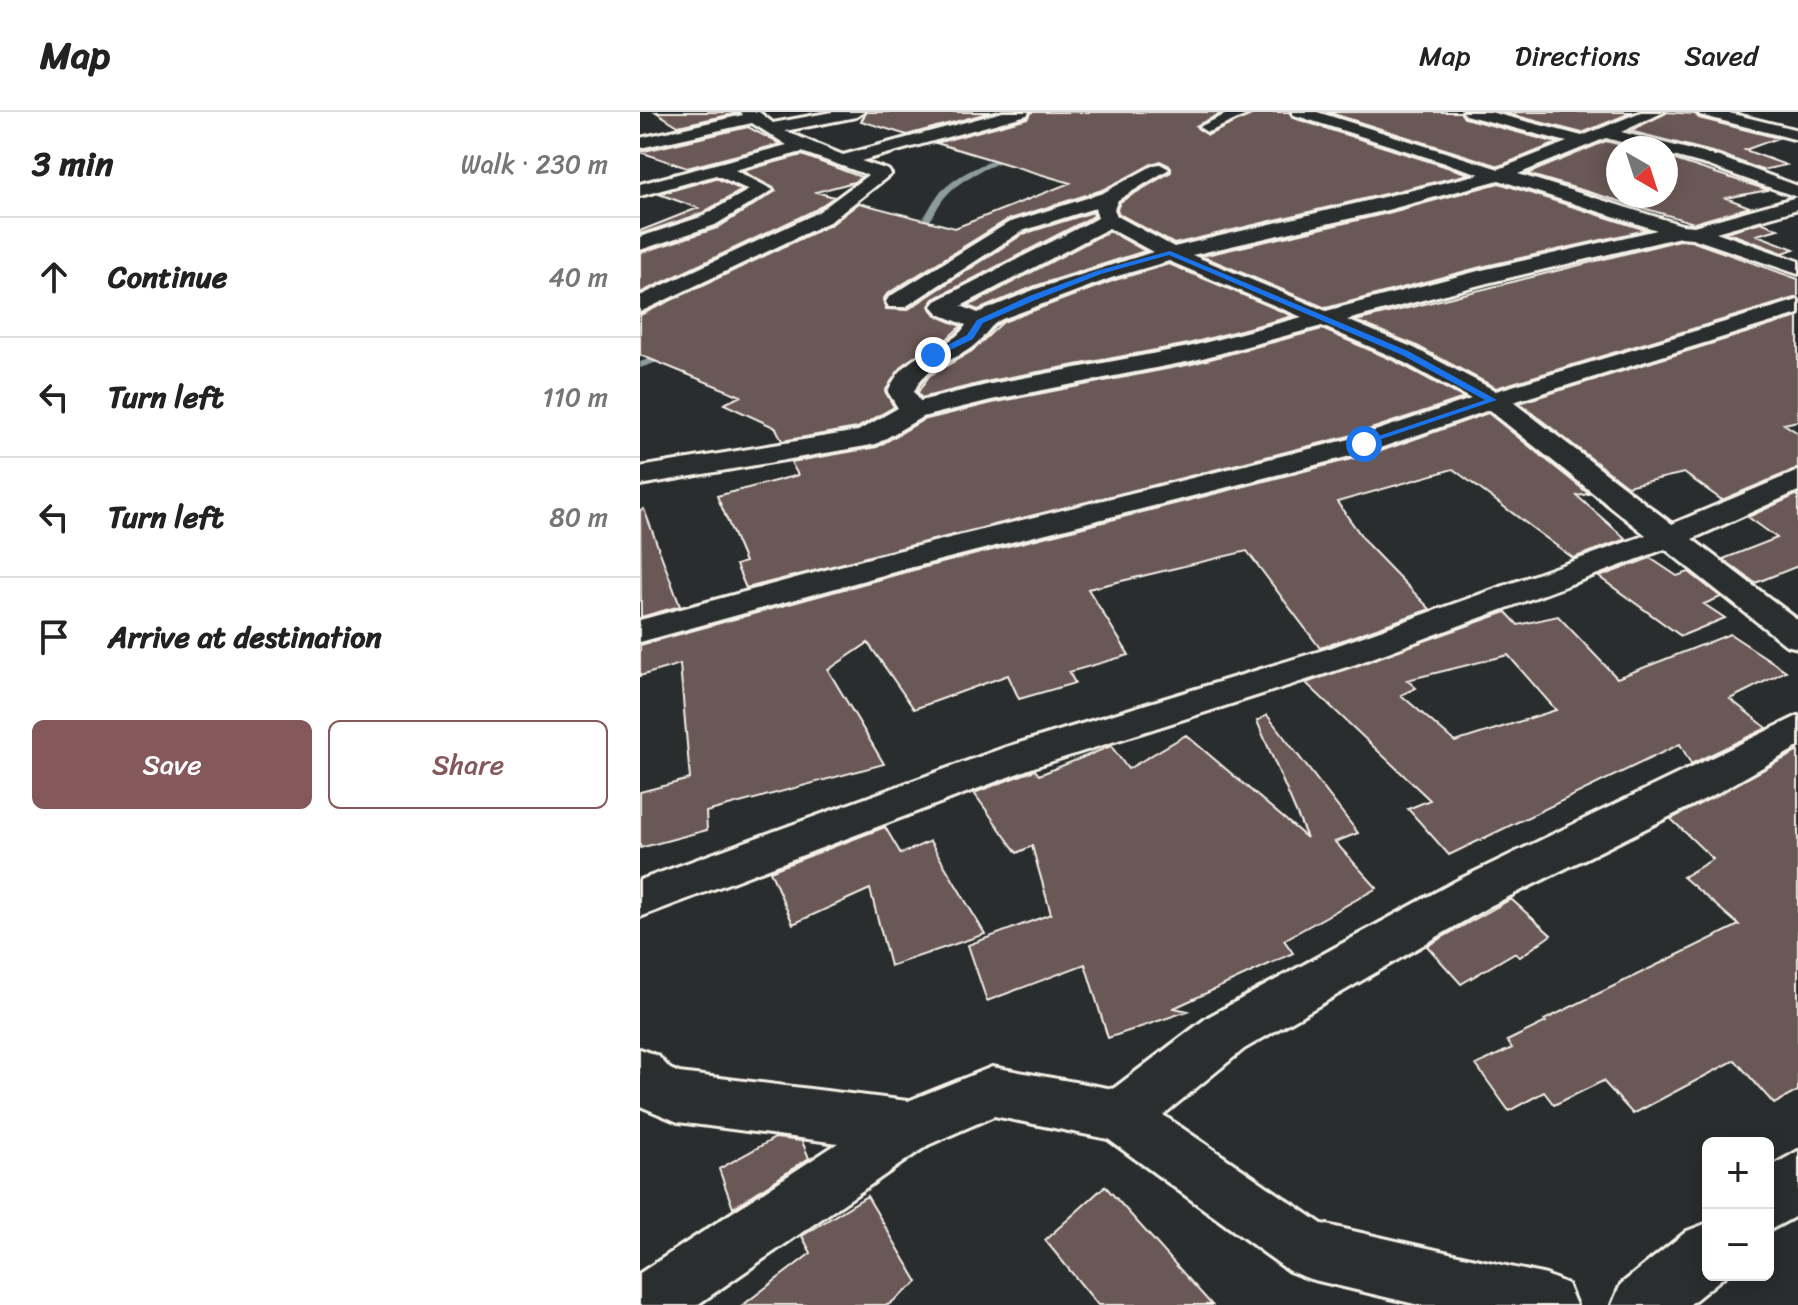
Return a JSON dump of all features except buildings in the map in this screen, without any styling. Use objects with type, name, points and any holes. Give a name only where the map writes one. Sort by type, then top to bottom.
[{"type":"street","points":[[640,143],[758,119],[856,112]]},
{"type":"street","points":[[844,160],[1021,112]]},
{"type":"street","points":[[1207,127],[1245,112]]},
{"type":"street","points":[[1300,112],[1798,268]]},
{"type":"street","points":[[1471,112],[1586,142]]},
{"type":"street","points":[[1706,112],[1798,135]]},
{"type":"street","points":[[913,411],[901,392],[910,373],[933,355],[970,337],[980,322],[1099,273],[1170,253],[1363,211],[1500,174],[1586,142],[1648,113]]},
{"type":"street","points":[[640,305],[824,217],[882,174],[804,146],[758,119]]},
{"type":"street","points":[[1607,133],[1713,161],[1798,192]]},
{"type":"street","points":[[640,190],[804,146]]},
{"type":"street","points":[[640,244],[708,221],[764,190],[718,169]]},
{"type":"street","points":[[980,322],[944,306],[1109,208],[1160,169]]},
{"type":"street","points":[[640,476],[866,438],[913,411],[991,392],[1191,354],[1482,277],[1688,232],[1798,203]]},
{"type":"street","points":[[897,302],[1015,227],[1109,208],[1170,253],[1427,363],[1493,400],[1798,637]]},
{"type":"street","points":[[708,221],[773,244]]},
{"type":"street","points":[[640,631],[893,562],[1364,444],[1493,400],[1798,307]]},
{"type":"street","points":[[640,899],[1020,757],[1343,656],[1669,537],[1798,480]]},
{"type":"street","points":[[1120,1116],[1196,1054],[1239,1026],[1474,893],[1705,781],[1798,730]]},
{"type":"street","points":[[640,1073],[652,1086],[678,1097],[909,1127]]},
{"type":"street","points":[[645,1305],[909,1127],[992,1091],[1120,1116],[1310,1250],[1546,1305]]},
{"type":"street","points":[[1774,1198],[1798,1179]]},
{"type":"street","points":[[1642,1305],[1702,1257]]},
{"type":"waterway","points":[[914,230],[928,221],[941,196],[962,178],[1015,154]]},
{"type":"waterway","points":[[640,365],[669,355]]},
{"type":"route","points":[[933,355],[970,337],[980,322],[1030,299],[1099,273],[1170,253],[1427,363],[1493,400],[1364,444]]}]
